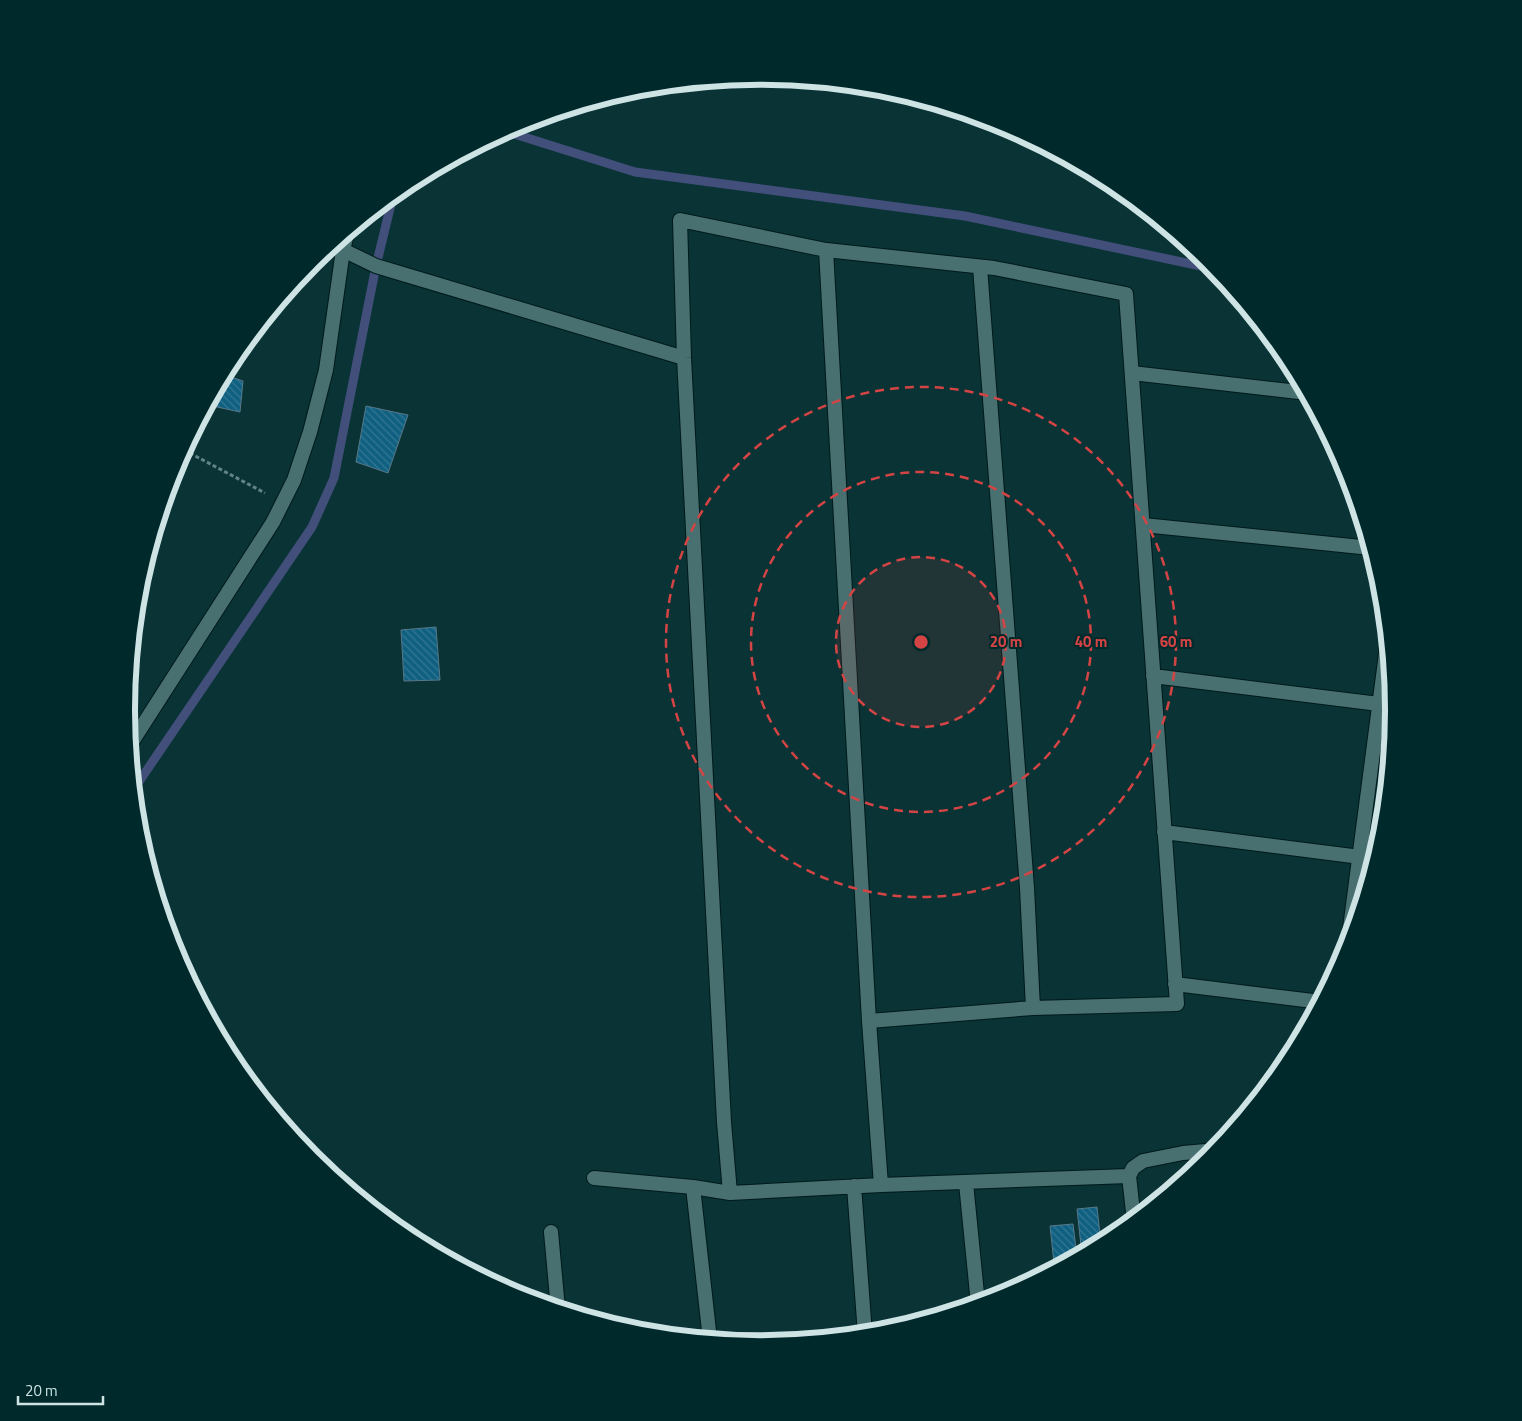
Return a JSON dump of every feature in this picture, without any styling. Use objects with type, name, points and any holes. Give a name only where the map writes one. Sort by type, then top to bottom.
[{"type":"street","points":[[730,1194],[724,1122],[684,358],[680,220],[826,250],[994,268],[1126,294],[1177,1004],[1033,1008],[870,1020]]},
{"type":"street","points":[[136,735],[268,530],[294,480],[310,432],[326,370],[344,244]]},
{"type":"street","points":[[343,250],[376,266],[684,358]]},
{"type":"street","points":[[826,250],[881,1185]]},
{"type":"street","points":[[980,267],[1026,888],[1033,1008]]},
{"type":"street","points":[[1132,373],[1299,392]]},
{"type":"street","points":[[1143,525],[1365,547]]},
{"type":"street","points":[[1353,911],[1384,664]]},
{"type":"street","points":[[1153,676],[1386,705]]},
{"type":"street","points":[[1164,832],[1368,859]]},
{"type":"street","points":[[1175,984],[1315,1001]]},
{"type":"street","points":[[1133,1213],[1129,1176],[1133,1168],[1143,1161],[1183,1153],[1205,1151]]},
{"type":"street","points":[[594,1178],[693,1187],[730,1194],[854,1186],[1129,1176]]},
{"type":"street","points":[[966,1183],[977,1297]]},
{"type":"street","points":[[854,1186],[864,1327]]},
{"type":"street","points":[[693,1187],[709,1334]]},
{"type":"street","points":[[551,1232],[557,1302]]},
{"type":"path","points":[[191,454],[283,502]]},
{"type":"building","points":[[232,377],[243,381],[240,412],[215,406]]},
{"type":"building","points":[[366,406],[408,415],[388,473],[356,462]]},
{"type":"building","points":[[436,627],[440,680],[404,681],[401,630]]},
{"type":"building","points":[[1097,1207],[1100,1236],[1081,1248],[1077,1209]]},
{"type":"building","points":[[1073,1224],[1076,1251],[1054,1263],[1050,1226]]},
{"type":"waterway","points":[[518,135],[635,172],[965,216],[1201,266]]},
{"type":"waterway","points":[[140,780],[312,527],[334,478],[376,266],[390,206]]}]
